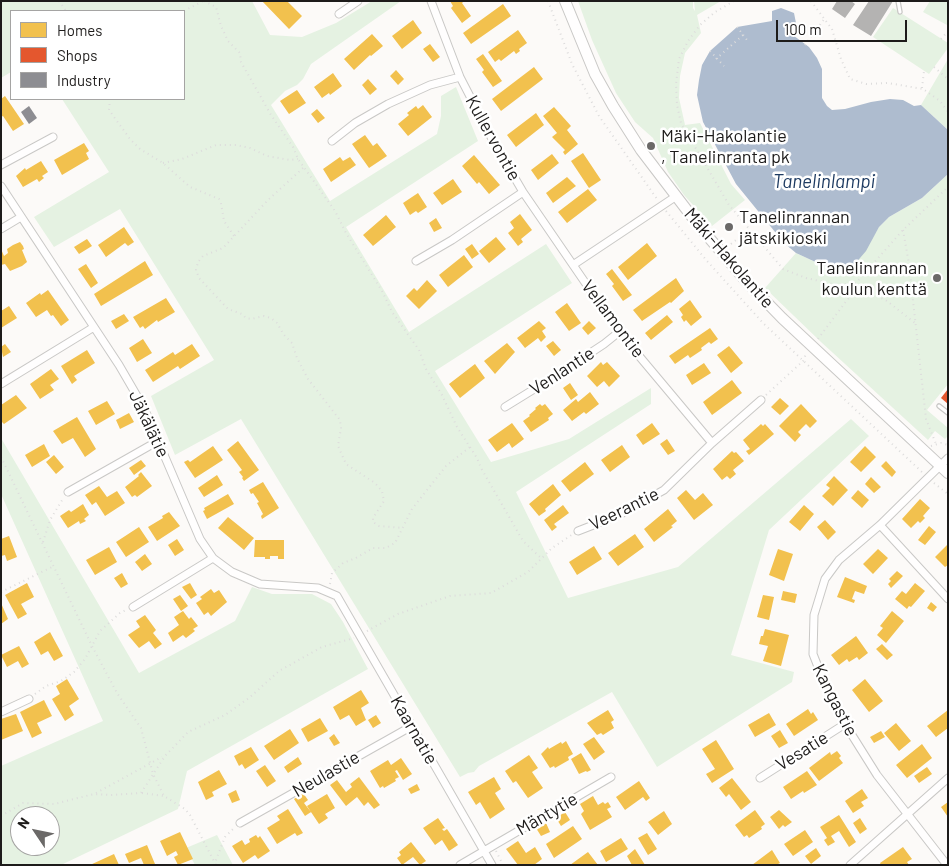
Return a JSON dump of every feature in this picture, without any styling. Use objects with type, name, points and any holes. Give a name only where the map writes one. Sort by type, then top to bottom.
[{"type":"street","points":[[339,14],[358,1]]},
{"type":"street","name":"Kullervontie","points":[[431,1],[460,77],[492,139],[523,192],[573,265]]},
{"type":"street","name":"Mäki-Hakolantie","points":[[565,1],[578,37],[612,106],[675,197],[746,281],[810,345],[944,469]]},
{"type":"street","points":[[332,141],[356,123],[388,104],[430,85],[460,77]]},
{"type":"street","points":[[1,165],[53,137]]},
{"type":"street","name":"Jäkälätie","points":[[1,186],[120,365],[144,408],[200,539],[212,558],[232,572],[260,584],[318,588],[337,596]]},
{"type":"street","points":[[416,261],[452,240],[523,192]]},
{"type":"street","name":"Vellamontie","points":[[675,197],[573,265],[619,332],[712,443]]},
{"type":"street","points":[[1,229],[21,217]]},
{"type":"street","points":[[1,384],[94,327]]},
{"type":"street","name":"Venlantie","points":[[504,408],[604,344],[619,332]]},
{"type":"street","name":"Veerantie","points":[[578,531],[619,514],[664,490],[712,443],[761,400]]},
{"type":"street","points":[[68,492],[158,441]]},
{"type":"street","name":"Kangastie","points":[[948,458],[944,469],[839,560],[825,578],[814,615],[813,654],[829,695],[877,775],[948,865]]},
{"type":"street","points":[[880,524],[948,599]]},
{"type":"street","points":[[133,607],[212,558]]},
{"type":"street","name":"Kaarnatie","points":[[337,596],[492,865]]},
{"type":"street","points":[[1,712],[29,699]]},
{"type":"street","name":"Vesatie","points":[[760,778],[845,724]]},
{"type":"street","name":"Neulastie","points":[[240,823],[412,726]]},
{"type":"street","name":"Mäntytie","points":[[460,865],[611,777]]},
{"type":"street","points":[[850,865],[948,778]]},
{"type":"lane","points":[[898,1],[900,12]]},
{"type":"lane","points":[[939,406],[948,413]]},
{"type":"path","points":[[185,11],[203,1],[216,7],[221,26],[228,41],[240,53],[241,62],[279,129],[335,211],[346,233],[382,291],[392,312],[419,350],[426,369],[442,395],[457,426],[523,541],[541,558]]},
{"type":"path","points":[[734,1],[700,25],[688,41],[679,59],[676,84],[677,105],[681,123],[730,206],[783,268],[806,278],[833,284],[855,284],[860,286],[887,301],[915,323]]},
{"type":"path","points":[[811,1],[832,29],[841,59],[850,79],[866,84],[888,84],[922,89],[940,101],[948,112]]},
{"type":"path","points":[[805,45],[825,18]]},
{"type":"path","points":[[737,27],[747,40]]},
{"type":"path","points":[[942,39],[948,31]]},
{"type":"path","points":[[716,58],[742,35]]},
{"type":"path","points":[[710,51],[724,66]]},
{"type":"path","points":[[934,67],[948,79]]},
{"type":"path","points":[[922,89],[924,71]]},
{"type":"path","points":[[110,100],[109,110],[130,139],[140,149],[163,163],[190,187],[219,199],[222,203],[224,220],[234,236]]},
{"type":"path","points":[[163,163],[182,159],[216,145],[250,148],[267,156],[290,160],[298,159]]},
{"type":"path","points":[[304,167],[268,200],[223,248],[203,256],[198,262],[196,270],[199,278],[228,309],[242,314],[246,318],[264,316],[271,318],[277,323],[292,343],[297,358],[308,379],[340,420],[341,428],[338,446],[346,464],[374,483],[382,491],[384,501],[373,518],[374,522],[379,526],[403,528]]},
{"type":"path","points":[[855,284],[903,230],[948,187]]},
{"type":"path","points":[[903,230],[910,264],[926,419],[936,444]]},
{"type":"path","points":[[688,238],[693,235]]},
{"type":"path","points":[[761,400],[803,361],[810,345],[822,336],[847,300],[860,286]]},
{"type":"path","points":[[329,592],[332,573],[343,563],[373,548],[386,548],[395,543],[412,509],[446,466],[470,447]]},
{"type":"path","points":[[1,457],[92,646],[117,694],[141,728],[153,774],[164,796]]},
{"type":"path","points":[[42,542],[50,520],[68,492]]},
{"type":"path","points":[[1,592],[54,566]]},
{"type":"path","points":[[29,699],[46,686],[61,681],[74,672],[100,631],[120,612],[133,607]]},
{"type":"path","points":[[1,816],[23,803],[54,804],[94,794],[165,756]]},
{"type":"path","points":[[141,793],[153,774]]},
{"type":"path","points":[[94,794],[141,793],[164,796],[185,809],[190,815],[215,865]]},
{"type":"path","points":[[215,865],[225,837],[240,823]]},
{"type":"path","points":[[493,846],[503,865]]},
{"type":"green space","points":[[1,1],[252,1],[270,35],[302,37],[336,23],[372,1],[401,1],[311,64],[303,79],[297,85],[285,91],[271,105],[330,201],[437,134],[441,116],[441,96],[456,87],[478,141],[346,227],[409,332],[546,244],[572,283],[435,371],[491,462],[569,439],[651,388],[651,404],[516,492],[568,598],[678,567],[851,419],[869,436],[769,530],[731,655],[794,672],[792,682],[657,767],[612,692],[479,766],[474,772],[460,777],[241,419],[175,455],[151,396],[214,360],[120,209],[54,247],[34,217],[109,172],[63,100],[185,100],[185,10],[10,10],[10,73],[1,78]]},
{"type":"green space","name":"Tanelinlampi","points":[[578,1],[693,1],[695,11],[694,1],[721,1],[697,15],[701,33],[685,53],[680,76],[679,98],[685,125],[700,123],[731,184],[745,200],[712,226],[684,195],[668,172],[653,138],[635,122],[616,93],[592,40]]},
{"type":"green space","points":[[930,1],[948,1],[947,25],[923,12]]},
{"type":"green space","points":[[893,8],[948,43],[948,48],[929,74],[873,37]]},
{"type":"green space","points":[[948,59],[948,130],[921,105]]},
{"type":"green space","points":[[948,174],[948,384],[927,410],[948,428],[948,436],[945,439],[935,431],[928,440],[765,288],[796,253],[822,265],[872,238],[889,217],[922,198]]},
{"type":"green space","points":[[1,438],[139,673],[235,621],[252,587],[272,594],[312,594],[331,604],[343,622],[368,669],[187,771],[178,809],[61,865],[1,865],[1,766],[103,721],[1,494]]},
{"type":"green space","points":[[217,835],[233,865],[195,865],[186,848]]},
{"type":"water","name":"Tanelinlampi","points":[[781,8],[794,13],[796,23],[786,30],[809,47],[817,58],[822,69],[822,98],[832,110],[890,99],[903,100],[914,106],[921,105],[948,130],[948,174],[922,198],[889,217],[879,227],[866,251],[854,265],[842,267],[822,265],[796,253],[784,243],[736,184],[703,122],[697,95],[702,65],[710,51],[737,27],[772,21],[772,11]]},
{"type":"building: Homes","points":[[262,1],[287,1],[302,16],[289,29]]},
{"type":"building: Homes","points":[[450,1],[464,1],[462,3],[471,16],[462,23],[451,8],[453,6]]},
{"type":"building: Homes","points":[[503,4],[511,16],[471,44],[463,33]]},
{"type":"building: Homes","points":[[413,20],[422,33],[402,49],[392,36]]},
{"type":"building: Homes","points":[[518,30],[527,43],[516,54],[514,51],[501,61],[499,59],[495,62],[488,52]]},
{"type":"building: Homes","points":[[372,34],[383,46],[354,70],[344,59]]},
{"type":"building: Homes","points":[[430,44],[440,57],[433,62],[423,49]]},
{"type":"building: Homes","points":[[483,54],[502,81],[493,87],[482,72],[484,70],[476,59]]},
{"type":"building: Homes","points":[[534,67],[543,79],[501,111],[492,99]]},
{"type":"building: Homes","points":[[396,70],[404,79],[398,85],[390,76]]},
{"type":"building: Homes","points":[[333,73],[342,86],[330,95],[329,93],[322,98],[314,87]]},
{"type":"building: Homes","points":[[368,79],[377,89],[370,95],[362,85]]},
{"type":"building: Homes","points":[[297,90],[306,103],[289,114],[280,101]]},
{"type":"building: Homes","points":[[5,96],[24,124],[13,131],[3,116],[1,117],[1,99]]},
{"type":"building: Homes","points":[[423,105],[432,117],[408,136],[398,124],[416,106],[418,109]]},
{"type":"building: Homes","points":[[554,107],[571,126],[567,130],[578,144],[565,155],[563,152],[565,150],[552,137],[557,133],[543,116]]},
{"type":"building: Homes","points":[[317,109],[325,118],[318,123],[311,114]]},
{"type":"building: Homes","points":[[536,113],[544,125],[516,147],[507,135]]},
{"type":"building: Homes","points":[[365,135],[373,146],[377,143],[387,156],[369,168],[352,144]]},
{"type":"building: Homes","points":[[84,143],[89,151],[86,153],[89,159],[62,175],[54,160]]},
{"type":"building: Homes","points":[[583,153],[601,180],[589,188],[571,161]]},
{"type":"building: Homes","points":[[552,154],[559,163],[538,180],[531,170]]},
{"type":"building: Homes","points":[[474,155],[500,185],[489,194],[479,182],[477,184],[462,166]]},
{"type":"building: Homes","points":[[340,157],[343,161],[350,157],[356,165],[331,182],[323,169]]},
{"type":"building: Homes","points":[[41,161],[48,172],[42,176],[44,178],[39,182],[37,179],[23,187],[16,176],[25,168],[26,170]]},
{"type":"building: Homes","points":[[567,177],[576,186],[553,203],[546,193]]},
{"type":"building: Homes","points":[[453,179],[462,192],[442,205],[433,193]]},
{"type":"building: Homes","points":[[588,189],[597,200],[567,223],[558,212]]},
{"type":"building: Homes","points":[[418,193],[427,207],[418,213],[416,211],[410,215],[403,203]]},
{"type":"building: Homes","points":[[520,214],[532,230],[521,239],[523,242],[518,246],[508,233],[514,228],[510,222]]},
{"type":"building: Homes","points":[[386,215],[396,227],[373,246],[363,235]]},
{"type":"building: Homes","points":[[436,218],[442,228],[434,232],[429,223]]},
{"type":"building: Homes","points":[[124,227],[134,242],[128,246],[125,243],[106,257],[98,245]]},
{"type":"building: Homes","points":[[496,237],[506,249],[489,263],[479,251]]},
{"type":"building: Homes","points":[[87,239],[92,246],[79,254],[74,247]]},
{"type":"building: Homes","points":[[20,242],[23,246],[24,249],[22,250],[27,262],[10,271],[5,264],[1,265],[1,249],[4,256],[8,253],[7,249]]},
{"type":"building: Homes","points":[[647,243],[657,256],[628,280],[618,267]]},
{"type":"building: Homes","points":[[472,244],[479,254],[472,259],[465,249]]},
{"type":"building: Homes","points":[[464,255],[473,267],[448,287],[439,275]]},
{"type":"building: Homes","points":[[145,261],[153,275],[101,306],[94,294]]},
{"type":"building: Homes","points":[[86,264],[98,283],[91,288],[78,269]]},
{"type":"building: Homes","points":[[612,269],[632,295],[623,301],[606,274]]},
{"type":"building: Homes","points":[[676,278],[684,291],[671,303],[642,321],[633,310]]},
{"type":"building: Homes","points":[[427,280],[437,291],[419,309],[406,296],[414,288],[417,291]]},
{"type":"building: Homes","points":[[48,290],[69,320],[61,326],[47,310],[36,317],[26,303]]},
{"type":"building: Homes","points":[[166,298],[175,312],[158,322],[157,320],[145,329],[143,326],[140,328],[133,317]]},
{"type":"building: Homes","points":[[690,300],[702,317],[691,326],[686,320],[684,322],[681,317],[683,315],[679,309]]},
{"type":"building: Homes","points":[[567,303],[581,323],[569,331],[555,312]]},
{"type":"building: Homes","points":[[9,306],[17,318],[1,328],[1,311]]},
{"type":"building: Homes","points":[[124,314],[129,321],[116,329],[111,321]]},
{"type":"building: Homes","points":[[667,315],[673,322],[651,340],[645,333]]},
{"type":"building: Homes","points":[[539,321],[546,328],[542,331],[546,337],[541,342],[538,338],[525,348],[517,338]]},
{"type":"building: Homes","points":[[589,321],[596,328],[588,335],[582,328]]},
{"type":"building: Homes","points":[[710,328],[718,339],[711,344],[709,342],[701,348],[702,350],[690,358],[688,355],[675,364],[669,356]]},
{"type":"building: Homes","points":[[143,339],[152,353],[137,362],[129,348]]},
{"type":"building: Homes","points":[[553,341],[561,350],[554,356],[546,346]]},
{"type":"building: Homes","points":[[507,343],[515,352],[495,374],[484,361]]},
{"type":"building: Homes","points":[[5,344],[11,352],[3,357],[1,347]]},
{"type":"building: Homes","points":[[192,344],[200,356],[180,369],[178,366],[153,382],[145,370],[173,352],[175,355]]},
{"type":"building: Homes","points":[[729,346],[743,363],[731,373],[717,355]]},
{"type":"building: Homes","points":[[87,350],[95,363],[74,376],[77,380],[72,384],[61,366]]},
{"type":"building: Homes","points":[[601,362],[603,365],[607,362],[620,376],[609,387],[604,381],[597,387],[587,376]]},
{"type":"building: Homes","points":[[704,363],[711,373],[692,385],[686,375]]},
{"type":"building: Homes","points":[[475,364],[485,378],[460,398],[449,384]]},
{"type":"building: Homes","points":[[51,369],[59,379],[50,385],[54,390],[40,399],[30,384]]},
{"type":"building: Homes","points":[[732,380],[742,393],[712,415],[703,402]]},
{"type":"building: Homes","points":[[570,383],[578,395],[571,400],[563,388]]},
{"type":"building: Homes","points":[[590,392],[599,404],[586,414],[584,412],[572,421],[563,410],[576,399],[578,402]]},
{"type":"building: Homes","points":[[16,395],[27,408],[4,424],[1,421],[1,405]]},
{"type":"building: Homes","points":[[780,398],[789,406],[780,415],[771,407]]},
{"type":"building: Homes","points":[[107,401],[115,414],[96,425],[88,411]]},
{"type":"building: Homes","points":[[540,404],[542,406],[545,404],[553,414],[548,418],[549,420],[531,432],[523,421]]},
{"type":"building: Homes","points":[[801,404],[817,421],[810,428],[806,424],[798,432],[801,435],[795,442],[779,426]]},
{"type":"building: Homes","points":[[129,413],[134,422],[120,429],[116,420]]},
{"type":"building: Homes","points":[[77,417],[96,449],[85,457],[73,438],[62,444],[53,431]]},
{"type":"building: Homes","points":[[512,423],[524,439],[512,448],[509,443],[497,452],[488,440]]},
{"type":"building: Homes","points":[[652,423],[660,434],[643,445],[636,435]]},
{"type":"building: Homes","points":[[761,424],[763,426],[765,424],[774,434],[749,455],[746,451],[750,449],[743,440]]},
{"type":"building: Homes","points":[[667,439],[675,451],[668,455],[660,444]]},
{"type":"building: Homes","points":[[238,441],[259,470],[244,481],[239,472],[242,470],[227,450]]},
{"type":"building: Homes","points":[[44,444],[50,456],[32,467],[25,455]]},
{"type":"building: Homes","points":[[622,445],[630,457],[610,472],[601,460]]},
{"type":"building: Homes","points":[[213,446],[223,460],[195,478],[184,462],[188,460],[190,462]]},
{"type":"building: Homes","points":[[865,446],[876,457],[861,472],[850,462]]},
{"type":"building: Homes","points":[[732,451],[736,452],[744,461],[733,470],[736,474],[730,479],[727,476],[722,480],[713,469]]},
{"type":"building: Homes","points":[[54,455],[64,467],[56,474],[46,462]]},
{"type":"building: Homes","points":[[141,460],[146,466],[134,475],[129,468]]},
{"type":"building: Homes","points":[[886,461],[896,472],[892,477],[881,466]]},
{"type":"building: Homes","points":[[585,462],[594,474],[570,492],[561,481]]},
{"type":"building: Homes","points":[[141,472],[152,486],[137,497],[135,495],[132,497],[125,487],[139,476]]},
{"type":"building: Homes","points":[[217,475],[223,485],[204,497],[198,488]]},
{"type":"building: Homes","points":[[834,476],[848,490],[833,506],[822,496],[830,488],[826,485]]},
{"type":"building: Homes","points":[[871,477],[881,487],[874,493],[865,484]]},
{"type":"building: Homes","points":[[263,482],[279,508],[262,519],[261,516],[263,514],[257,503],[259,502],[249,490]]},
{"type":"building: Homes","points":[[553,484],[561,495],[539,516],[529,504]]},
{"type":"building: Homes","points":[[99,486],[107,497],[117,491],[125,503],[105,516],[96,502],[92,505],[85,495]]},
{"type":"building: Homes","points":[[686,490],[695,500],[703,493],[713,505],[694,520],[677,498]]},
{"type":"building: Homes","points":[[858,490],[869,500],[862,508],[851,498]]},
{"type":"building: Homes","points":[[228,494],[234,504],[207,519],[203,511],[205,510],[204,508]]},
{"type":"building: Homes","points":[[920,499],[930,508],[923,516],[925,518],[920,523],[918,521],[911,528],[902,519]]},
{"type":"building: Homes","points":[[83,504],[89,515],[84,519],[86,521],[80,524],[79,521],[68,528],[60,516],[69,510],[71,512]]},
{"type":"building: Homes","points":[[563,505],[569,513],[554,524],[557,527],[552,531],[544,520]]},
{"type":"building: Homes","points":[[804,505],[814,514],[800,531],[789,522]]},
{"type":"building: Homes","points":[[668,509],[677,521],[671,526],[673,527],[654,542],[644,529]]},
{"type":"building: Homes","points":[[169,512],[180,526],[157,541],[148,527]]},
{"type":"building: Homes","points":[[228,517],[254,538],[244,550],[218,528]]},
{"type":"building: Homes","points":[[825,520],[836,532],[828,540],[817,527]]},
{"type":"building: Homes","points":[[929,526],[936,532],[925,545],[918,540]]},
{"type":"building: Homes","points":[[139,527],[149,542],[126,557],[116,542]]},
{"type":"building: Homes","points":[[635,534],[644,547],[618,566],[608,553]]},
{"type":"building: Homes","points":[[9,536],[17,557],[7,561],[5,555],[1,556],[1,539]]},
{"type":"building: Homes","points":[[177,539],[184,550],[175,556],[168,545]]},
{"type":"building: Homes","points":[[255,540],[284,540],[284,559],[278,559],[278,556],[270,556],[270,559],[254,557]]},
{"type":"building: Homes","points":[[948,544],[948,565],[945,567],[935,557]]},
{"type":"building: Homes","points":[[594,546],[602,559],[577,575],[569,562]]},
{"type":"building: Homes","points":[[109,547],[117,562],[95,575],[86,560]]},
{"type":"building: Homes","points":[[778,549],[793,554],[784,581],[769,575]]},
{"type":"building: Homes","points":[[878,549],[888,558],[873,574],[863,564]]},
{"type":"building: Homes","points":[[145,554],[152,564],[142,571],[135,562]]},
{"type":"building: Homes","points":[[897,571],[903,576],[891,588],[888,584],[891,581],[889,579]]},
{"type":"building: Homes","points":[[122,573],[128,584],[121,588],[114,578]]},
{"type":"building: Homes","points":[[845,577],[867,586],[864,594],[855,591],[852,599],[855,600],[854,603],[837,597]]},
{"type":"building: Homes","points":[[27,583],[34,597],[21,604],[27,614],[18,619],[5,595]]},
{"type":"building: Homes","points":[[190,583],[197,595],[191,599],[182,587]]},
{"type":"building: Homes","points":[[915,583],[925,591],[907,609],[895,599],[902,591],[906,594]]},
{"type":"building: Homes","points":[[211,589],[214,593],[219,590],[227,602],[211,616],[208,612],[204,615],[196,603],[202,599],[200,597]]},
{"type":"building: Homes","points":[[783,591],[797,594],[795,603],[781,600]]},
{"type":"building: Homes","points":[[180,595],[188,606],[181,611],[173,599]]},
{"type":"building: Homes","points":[[763,595],[774,597],[769,620],[757,617]]},
{"type":"building: Homes","points":[[931,602],[937,607],[933,612],[927,608]]},
{"type":"building: Homes","points":[[1,603],[8,619],[1,624]]},
{"type":"building: Homes","points":[[183,611],[198,626],[186,638],[183,635],[173,642],[168,633],[179,625],[174,617]]},
{"type":"building: Homes","points":[[892,611],[904,621],[886,643],[877,635],[883,628],[880,626]]},
{"type":"building: Homes","points":[[145,615],[156,630],[153,633],[162,644],[155,649],[149,641],[139,648],[128,635],[140,627],[136,621]]},
{"type":"building: Homes","points":[[765,629],[789,635],[781,666],[763,661],[768,646],[759,644]]},
{"type":"building: Homes","points":[[50,632],[63,656],[54,661],[48,651],[41,655],[34,642]]},
{"type":"building: Homes","points":[[856,636],[868,653],[859,660],[857,657],[849,662],[847,659],[839,665],[831,655]]},
{"type":"building: Homes","points":[[882,644],[893,655],[887,660],[876,649]]},
{"type":"building: Homes","points":[[19,646],[29,664],[22,668],[18,661],[7,667],[1,655]]},
{"type":"building: Homes","points":[[67,679],[79,699],[69,706],[74,715],[65,721],[52,699],[60,694],[56,686]]},
{"type":"building: Homes","points":[[865,679],[883,701],[869,712],[852,690]]},
{"type":"building: Homes","points":[[361,690],[369,703],[361,708],[366,720],[356,726],[349,715],[340,720],[333,707]]},
{"type":"building: Homes","points":[[44,700],[52,716],[37,723],[42,733],[32,738],[20,712]]},
{"type":"building: Homes","points":[[808,709],[811,714],[813,712],[818,720],[794,736],[786,724]]},
{"type":"building: Homes","points":[[608,710],[614,720],[611,722],[614,728],[603,735],[601,733],[597,735],[587,723]]},
{"type":"building: Homes","points":[[948,710],[948,728],[936,737],[927,726]]},
{"type":"building: Homes","points":[[769,713],[776,725],[755,737],[748,725]]},
{"type":"building: Homes","points":[[16,714],[23,731],[1,740],[1,719]]},
{"type":"building: Homes","points":[[376,715],[381,723],[373,728],[368,720]]},
{"type":"building: Homes","points":[[320,718],[328,731],[308,742],[301,729]]},
{"type":"building: Homes","points":[[896,723],[911,741],[899,751],[884,733]]},
{"type":"building: Homes","points":[[290,729],[299,743],[274,760],[264,746]]},
{"type":"building: Homes","points":[[780,730],[788,743],[779,748],[771,736]]},
{"type":"building: Homes","points":[[881,731],[885,737],[874,743],[870,737]]},
{"type":"building: Homes","points":[[334,734],[340,743],[334,746],[329,738]]},
{"type":"building: Homes","points":[[594,737],[605,752],[594,760],[583,744]]},
{"type":"building: Homes","points":[[716,740],[734,769],[712,783],[706,774],[715,769],[702,749]]},
{"type":"building: Homes","points":[[566,741],[573,754],[568,757],[569,760],[555,768],[554,766],[550,768],[541,754],[548,747],[549,749]]},
{"type":"building: Homes","points":[[922,744],[932,758],[907,778],[896,765]]},
{"type":"building: Homes","points":[[251,747],[259,760],[245,769],[242,764],[239,766],[234,756]]},
{"type":"building: Homes","points":[[837,751],[843,763],[819,781],[809,768],[830,752],[831,755]]},
{"type":"building: Homes","points":[[581,753],[591,770],[579,774],[571,759]]},
{"type":"building: Homes","points":[[529,755],[538,768],[532,772],[543,788],[528,798],[516,781],[513,783],[505,771]]},
{"type":"building: Homes","points":[[298,757],[302,764],[288,773],[284,767]]},
{"type":"building: Homes","points":[[401,758],[412,774],[403,780],[397,770],[395,771],[399,777],[395,779],[396,781],[384,788],[383,786],[380,788],[370,771],[388,760],[391,765]]},
{"type":"building: Homes","points":[[265,765],[276,781],[267,787],[256,771]]},
{"type":"building: Homes","points":[[927,767],[932,774],[919,783],[914,776]]},
{"type":"building: Homes","points":[[219,770],[227,784],[212,792],[214,796],[206,800],[198,782]]},
{"type":"building: Homes","points":[[807,771],[817,785],[791,799],[783,787]]},
{"type":"building: Homes","points":[[359,777],[380,805],[374,809],[368,802],[364,806],[357,797],[346,806],[330,785],[337,780],[346,792],[352,787],[350,784]]},
{"type":"building: Homes","points":[[494,777],[501,789],[495,793],[505,809],[490,819],[480,802],[476,805],[468,792]]},
{"type":"building: Homes","points":[[732,778],[751,802],[741,810],[729,794],[726,797],[719,788]]},
{"type":"building: Homes","points":[[639,781],[650,798],[646,801],[643,797],[625,810],[616,797]]},
{"type":"building: Homes","points":[[417,784],[420,790],[411,794],[408,789]]},
{"type":"building: Homes","points":[[862,789],[868,798],[861,802],[864,806],[853,813],[845,801]]},
{"type":"building: Homes","points":[[236,790],[240,800],[232,803],[228,794]]},
{"type":"building: Homes","points":[[303,793],[308,800],[304,803],[311,812],[305,816],[294,799]]},
{"type":"building: Homes","points":[[327,794],[335,808],[325,814],[328,818],[319,824],[307,806]]},
{"type":"building: Homes","points":[[593,796],[598,805],[608,802],[611,807],[607,809],[612,817],[590,830],[581,814],[584,811],[580,804]]},
{"type":"building: Homes","points":[[948,802],[948,817],[941,807]]},
{"type":"building: Homes","points":[[288,809],[303,833],[297,836],[295,833],[277,844],[267,828],[280,820],[277,816]]},
{"type":"building: Homes","points":[[755,810],[765,824],[761,827],[762,829],[749,838],[747,835],[744,837],[735,825]]},
{"type":"building: Homes","points":[[779,810],[792,822],[785,827],[783,825],[779,829],[770,817]]},
{"type":"building: Homes","points":[[664,811],[672,824],[658,835],[648,822]]},
{"type":"building: Homes","points":[[565,812],[570,820],[561,826],[556,818]]},
{"type":"building: Homes","points":[[839,815],[856,842],[849,847],[839,831],[831,836],[835,842],[828,846],[824,840],[827,838],[820,827]]},
{"type":"building: Homes","points":[[438,818],[445,828],[442,829],[444,831],[447,829],[458,845],[449,851],[442,840],[435,845],[423,828]]},
{"type":"building: Homes","points":[[860,818],[867,829],[860,834],[853,823]]},
{"type":"building: Homes","points":[[546,823],[550,832],[541,836],[536,828]]},
{"type":"building: Homes","points":[[573,826],[582,839],[554,858],[546,844]]},
{"type":"building: Homes","points":[[805,830],[813,842],[793,856],[784,844]]},
{"type":"building: Homes","points":[[180,832],[193,859],[178,865],[174,857],[178,855],[176,851],[167,856],[160,841]]},
{"type":"building: Homes","points":[[647,833],[657,849],[648,855],[638,838]]},
{"type":"building: Homes","points":[[256,835],[258,838],[260,836],[270,851],[258,859],[255,855],[243,863],[232,846],[242,840],[245,845],[250,842],[249,839]]},
{"type":"building: Homes","points":[[621,838],[628,849],[606,862],[600,851]]},
{"type":"building: Homes","points":[[518,841],[526,853],[535,847],[542,859],[534,865],[518,865],[506,849]]},
{"type":"building: Homes","points":[[411,842],[426,861],[420,865],[413,857],[402,865],[397,858],[401,855],[399,852]]},
{"type":"building: Homes","points":[[147,845],[155,864],[144,865],[141,858],[129,863],[125,854]]},
{"type":"building: Homes","points":[[903,847],[912,859],[907,862],[909,865],[881,865],[880,863]]},
{"type":"building: Homes","points":[[816,848],[821,856],[811,864],[805,856]]},
{"type":"building: Homes","points":[[635,849],[645,865],[632,865],[627,856]]},
{"type":"building: Homes","points":[[772,850],[780,863],[776,865],[752,865]]},
{"type":"building: Homes","points":[[588,852],[598,865],[570,865]]},
{"type":"building: Homes","points":[[114,854],[119,865],[90,865]]},
{"type":"building: Shops","points":[[948,389],[948,404],[941,398]]},
{"type":"building: Industry","points":[[29,106],[37,118],[29,124],[21,112]]},
{"type":"building: Other","points":[[837,1],[851,1],[855,4],[845,18],[832,9]]},
{"type":"building: Other","points":[[869,1],[893,1],[871,36],[853,25]]},
{"type":"place","name":"Mäki-Hakolantie , Tanelinranta pk","points":[[651,146]]},
{"type":"place","name":"Tanelinrannan jätskikioski","points":[[729,227]]},
{"type":"place","name":"Tanelinrannan koulun kenttä","points":[[937,278]]}]
